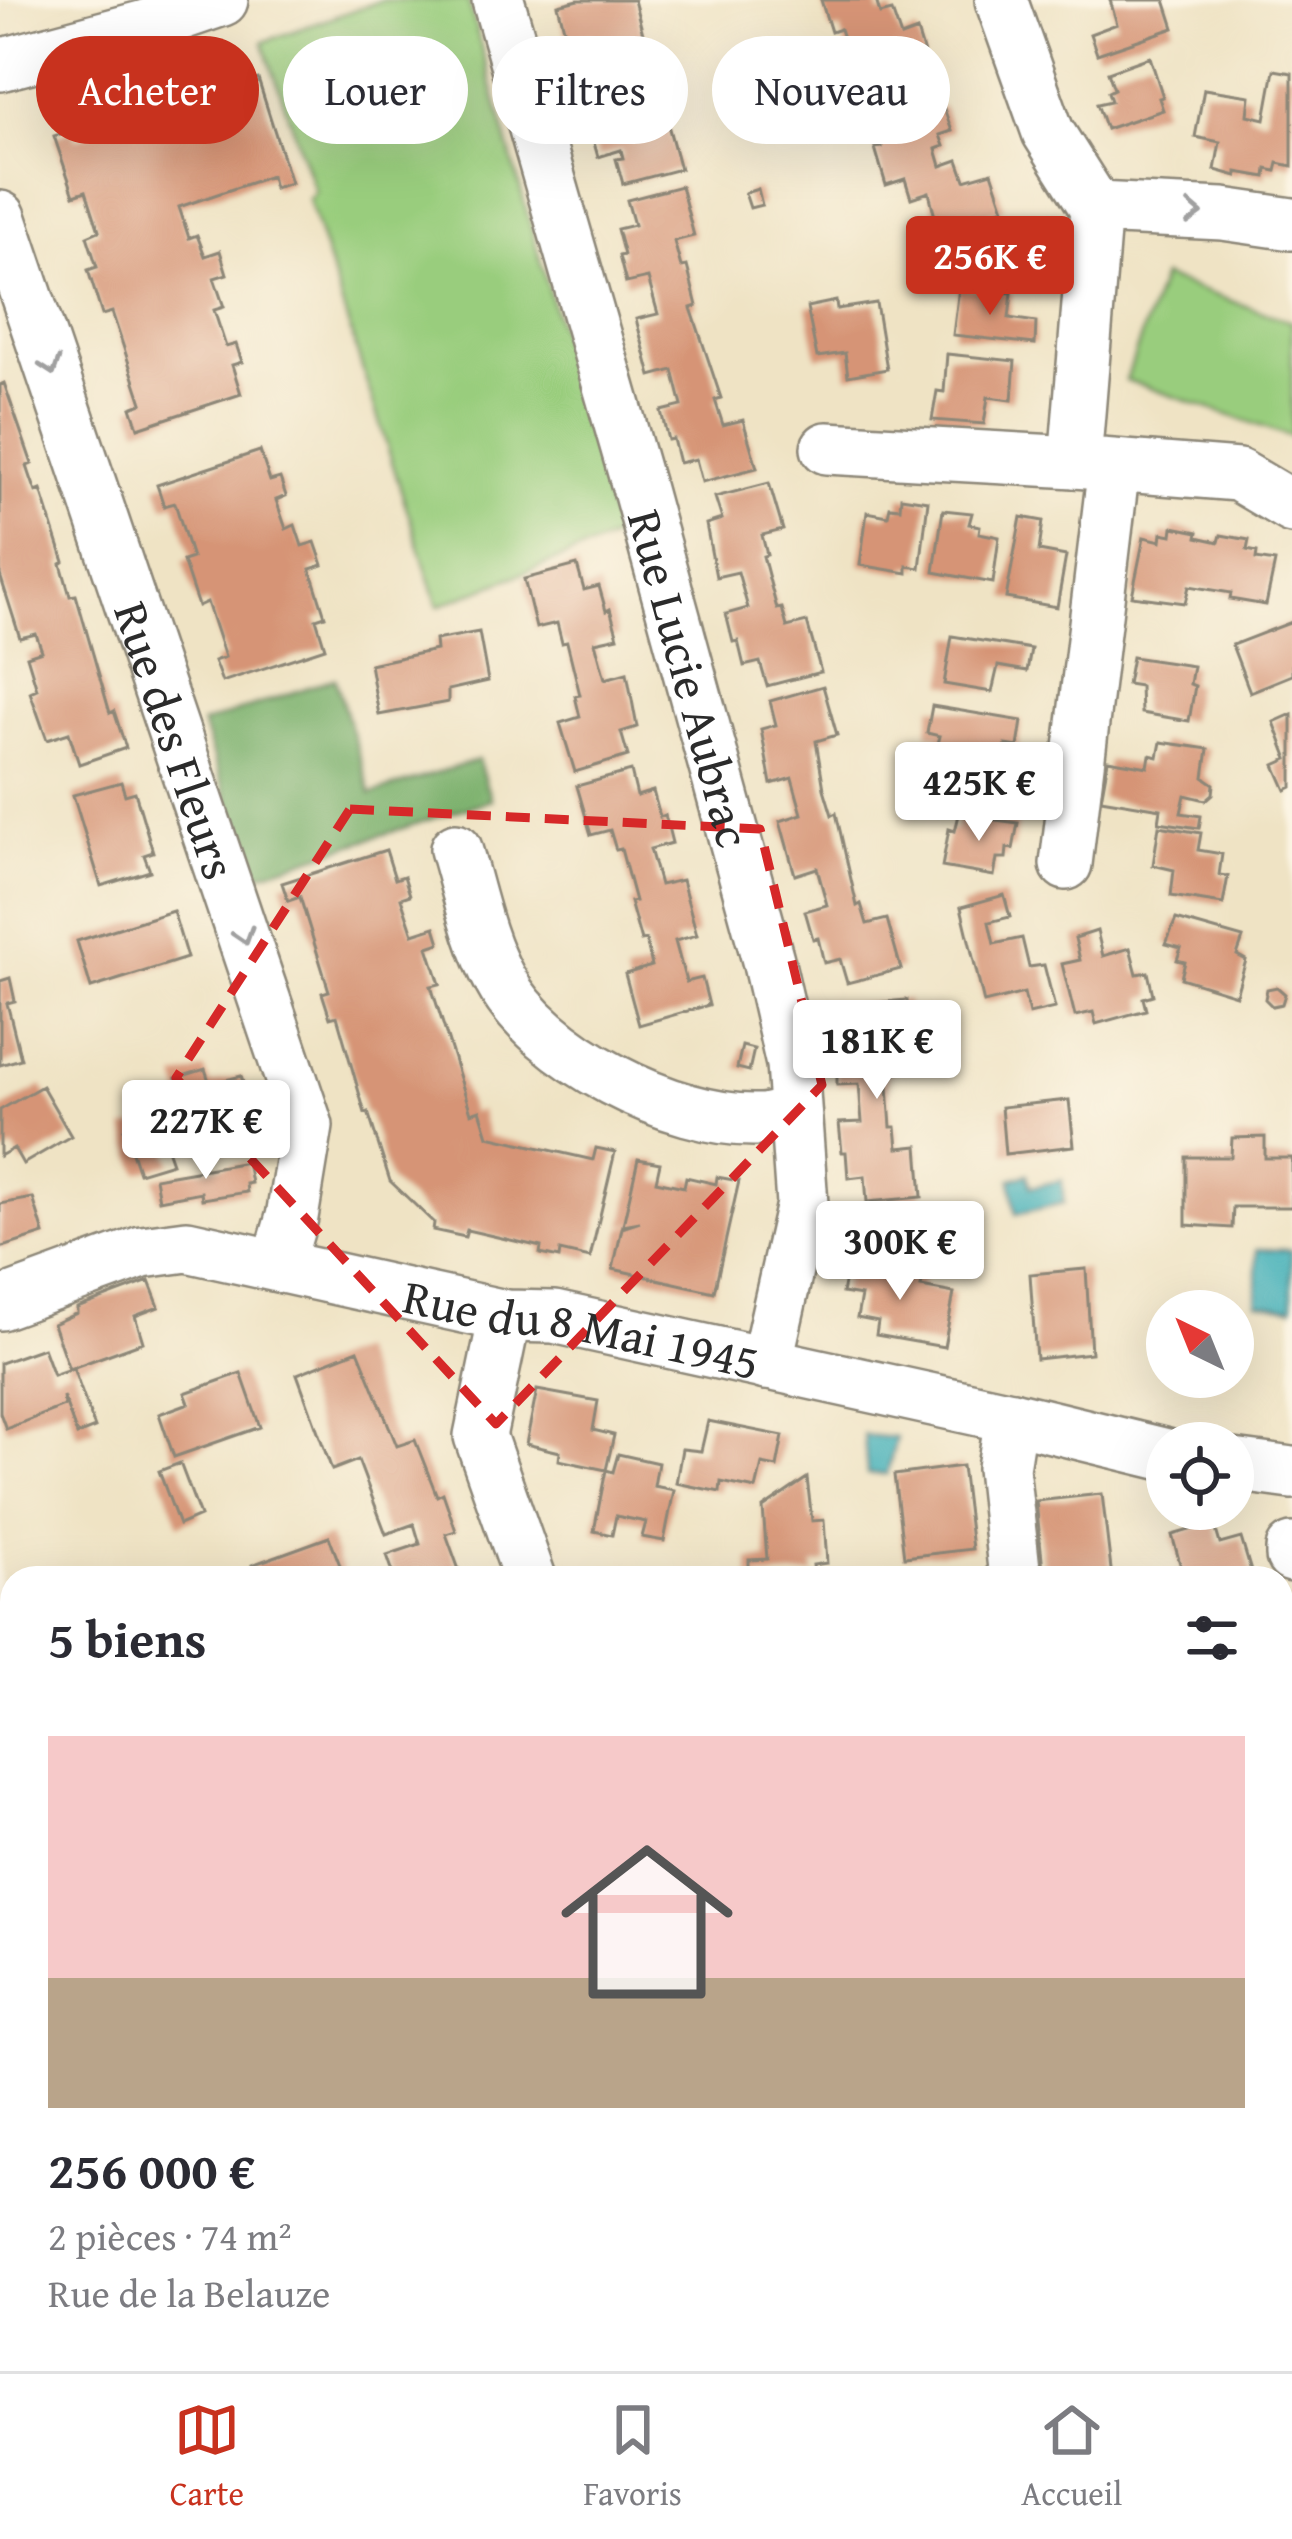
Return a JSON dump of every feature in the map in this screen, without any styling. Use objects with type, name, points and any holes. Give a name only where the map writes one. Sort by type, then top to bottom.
[{"type":"street","points":[[0,65],[222,0]]},
{"type":"street","name":"Rue Lucie Aubrac","points":[[498,0],[762,937],[792,1064],[802,1204],[766,1364]]},
{"type":"street","points":[[1001,0],[1048,132],[1096,208],[1095,464],[1066,865]]},
{"type":"street","points":[[1096,208],[1223,214],[1292,224]]},
{"type":"street","name":"Rue des Fleurs","points":[[0,217],[307,1126],[292,1217],[278,1265]]},
{"type":"street","points":[[826,448],[1238,475],[1292,508]]},
{"type":"street","points":[[456,849],[500,982],[524,1013],[586,1065],[630,1091],[693,1110],[758,1120],[795,1112]]},
{"type":"street","name":"Rue du 8 Mai 1945","points":[[0,1304],[142,1252],[188,1246],[506,1316],[554,1317],[1146,1450]]},
{"type":"street","points":[[506,1316],[480,1436],[526,1566]]},
{"type":"street","points":[[1011,1417],[1003,1468],[1015,1566]]},
{"type":"street","points":[[1254,1468],[1292,1473]]},
{"type":"highlighted area","points":[[350,809],[760,829],[822,1085],[496,1424],[176,1078]]},
{"type":"green space","points":[[382,0],[468,0],[492,86],[492,144],[508,144],[617,537],[438,606],[308,199],[315,192],[298,144],[468,144],[468,36],[283,36],[283,100],[263,42]]},
{"type":"green space","points":[[1162,277],[1292,322],[1292,437],[1126,380]]},
{"type":"green space","points":[[335,678],[371,794],[478,760],[491,800],[253,876],[202,724]]},
{"type":"water","points":[[1028,1174],[1031,1187],[1062,1180],[1064,1203],[1016,1214],[1011,1179]]},
{"type":"water","points":[[1257,1249],[1291,1250],[1292,1308],[1257,1303]]},
{"type":"water","points":[[864,1435],[896,1438],[887,1474],[867,1474]]},
{"type":"building","points":[[578,0],[634,0],[644,36],[566,36],[558,5]]},
{"type":"building","points":[[821,0],[876,0],[880,14],[892,11],[901,36],[842,36],[840,29],[831,32]]},
{"type":"building","points":[[1110,0],[1165,0],[1174,28],[1097,54],[1090,34],[1117,24]]},
{"type":"building","points":[[1150,57],[1163,110],[1106,129],[1097,104],[1111,101],[1108,92],[1114,89],[1108,72]]},
{"type":"building","points":[[1274,70],[1292,73],[1292,166],[1278,163],[1276,171],[1267,169],[1266,177],[1215,170],[1220,142],[1195,137],[1204,89],[1250,96],[1248,115],[1265,119]]},
{"type":"building","points":[[259,82],[291,183],[274,188],[271,176],[179,207],[189,238],[197,235],[205,256],[220,251],[227,274],[214,278],[224,307],[214,310],[226,347],[236,344],[242,362],[232,365],[241,394],[138,428],[131,407],[142,403],[112,312],[102,315],[88,270],[97,267],[87,236],[99,231],[86,191],[74,195],[57,144],[259,144]]},
{"type":"building","points":[[594,144],[673,144],[680,169],[623,184],[616,159],[623,158],[621,150],[598,157]]},
{"type":"building","points":[[943,144],[936,149],[941,166],[958,160],[965,180],[992,172],[1004,208],[985,215],[993,242],[942,258],[929,192],[911,198],[905,179],[886,185],[875,148]]},
{"type":"building","points":[[681,186],[694,236],[674,241],[681,267],[687,266],[697,306],[691,308],[721,398],[715,400],[723,425],[743,420],[757,468],[702,482],[696,459],[679,463],[673,439],[668,440],[661,411],[682,406],[673,370],[651,376],[636,319],[658,314],[648,278],[626,283],[617,229],[634,225],[627,200]]},
{"type":"building","points":[[758,189],[762,205],[750,208],[745,193]]},
{"type":"building","points":[[959,288],[1012,293],[1009,318],[1036,322],[1035,344],[953,335]]},
{"type":"building","points":[[836,301],[837,309],[876,303],[887,369],[848,376],[845,353],[817,357],[807,307]]},
{"type":"building","points":[[947,354],[1015,361],[1012,400],[988,397],[984,424],[932,420],[937,391],[944,392]]},
{"type":"building","points":[[4,383],[32,464],[27,466],[31,478],[36,492],[41,490],[64,562],[70,596],[76,595],[110,713],[114,711],[126,748],[79,764],[69,733],[47,740],[30,692],[37,689],[27,656],[42,651],[36,634],[20,638],[0,575],[0,385]]},
{"type":"building","points":[[260,451],[270,481],[280,478],[286,496],[276,500],[286,529],[295,525],[302,546],[315,542],[323,565],[310,569],[325,616],[316,619],[325,648],[222,682],[214,661],[225,657],[207,602],[198,606],[183,561],[192,558],[175,503],[164,506],[157,485]]},
{"type":"building","points":[[769,483],[783,530],[762,535],[777,609],[782,608],[787,627],[807,622],[821,672],[767,686],[760,662],[744,666],[738,641],[733,642],[726,614],[748,608],[738,572],[716,577],[706,524],[722,519],[715,497]]},
{"type":"building","points":[[901,497],[928,501],[920,568],[907,566],[907,573],[860,565],[867,512],[888,516],[890,507],[900,508]]},
{"type":"building","points":[[943,510],[972,513],[969,524],[980,526],[979,533],[999,537],[993,583],[934,572]]},
{"type":"building","points":[[1021,517],[1043,521],[1039,551],[1066,556],[1057,607],[1006,598]]},
{"type":"building","points":[[1173,527],[1219,542],[1221,535],[1249,540],[1247,550],[1257,552],[1256,559],[1275,562],[1266,605],[1189,586],[1185,603],[1132,596],[1144,537],[1161,541],[1162,533],[1172,535]]},
{"type":"building","points":[[577,565],[584,590],[599,586],[606,611],[610,609],[618,637],[595,642],[605,679],[627,673],[637,727],[621,732],[628,756],[575,772],[560,723],[580,717],[575,696],[580,695],[567,642],[562,643],[557,623],[536,628],[524,579]]},
{"type":"building","points":[[1292,622],[1292,675],[1250,692],[1232,645]]},
{"type":"building","points":[[479,632],[488,681],[448,690],[448,702],[379,715],[370,664],[436,650],[435,640]]},
{"type":"building","points":[[952,636],[1031,649],[1027,671],[998,666],[992,692],[944,684]]},
{"type":"building","points":[[1132,657],[1193,666],[1189,721],[1141,713],[1140,686],[1127,684]]},
{"type":"building","points":[[823,686],[837,735],[816,741],[824,789],[832,815],[836,813],[857,906],[861,904],[867,924],[887,919],[901,969],[847,983],[840,959],[824,963],[818,938],[813,939],[805,911],[827,905],[817,868],[795,875],[780,821],[802,814],[792,778],[771,784],[761,729],[776,725],[770,701]]},
{"type":"building","points":[[932,706],[1022,721],[1018,747],[1006,745],[1004,755],[995,754],[992,771],[934,759],[940,736],[927,733]]},
{"type":"building","points":[[1292,714],[1292,787],[1286,790],[1275,765],[1288,759],[1274,722]]},
{"type":"building","points":[[1161,742],[1208,749],[1204,777],[1214,784],[1213,794],[1206,800],[1185,795],[1181,813],[1201,816],[1199,828],[1159,822],[1161,809],[1101,799],[1108,760],[1148,767],[1150,755],[1158,757]]},
{"type":"building","points":[[631,771],[637,796],[653,791],[660,817],[665,815],[672,843],[650,849],[660,885],[682,880],[697,935],[675,941],[686,982],[702,978],[709,1005],[639,1025],[625,974],[652,966],[646,940],[641,941],[630,902],[635,901],[621,849],[616,850],[610,830],[591,835],[577,786]]},
{"type":"building","points":[[121,782],[125,795],[135,792],[153,852],[144,855],[150,871],[101,886],[73,795]]},
{"type":"building","points":[[959,815],[1018,823],[1013,849],[1007,848],[1006,858],[997,858],[994,876],[942,867],[949,829],[955,831]]},
{"type":"building","points":[[1159,826],[1201,833],[1198,850],[1222,854],[1219,875],[1228,876],[1223,904],[1171,896],[1174,870],[1153,865]]},
{"type":"building","points":[[386,850],[395,879],[404,876],[410,895],[401,898],[413,934],[435,927],[440,943],[428,947],[440,984],[431,986],[471,1113],[480,1110],[488,1136],[593,1160],[596,1148],[615,1152],[590,1258],[560,1251],[559,1258],[540,1254],[541,1247],[467,1230],[465,1237],[433,1230],[434,1223],[390,1181],[337,1016],[330,1018],[322,993],[329,991],[300,897],[288,901],[282,883]]},
{"type":"building","points":[[1004,895],[1010,917],[989,922],[994,944],[1022,938],[1029,967],[1044,965],[1055,1008],[1029,1014],[1024,993],[984,1003],[961,907]]},
{"type":"building","points":[[173,911],[187,958],[91,988],[77,941]]},
{"type":"building","points":[[1176,919],[1243,938],[1237,955],[1246,960],[1236,995],[1181,978],[1185,962],[1177,960],[1181,948],[1166,944]]},
{"type":"building","points":[[1097,931],[1103,956],[1130,948],[1137,974],[1148,972],[1153,995],[1143,998],[1146,1010],[1096,1024],[1093,1012],[1075,1016],[1062,964],[1080,960],[1075,938]]},
{"type":"building","points":[[10,978],[15,1001],[7,1003],[21,1059],[0,1065],[0,981]]},
{"type":"building","points":[[1277,987],[1285,994],[1282,1004],[1272,1006],[1265,999],[1267,989]]},
{"type":"building","points":[[907,1000],[911,1051],[890,1053],[892,1073],[887,1073],[891,1127],[896,1127],[898,1148],[918,1146],[922,1197],[867,1202],[865,1176],[848,1178],[846,1152],[842,1152],[839,1123],[862,1122],[859,1084],[837,1085],[837,1032],[853,1030],[851,1005]]},
{"type":"building","points":[[742,1046],[754,1049],[749,1071],[737,1068]]},
{"type":"building","points":[[205,1069],[210,1084],[241,1076],[256,1123],[195,1142],[176,1078]]},
{"type":"building","points":[[42,1086],[71,1136],[23,1164],[14,1148],[0,1156],[0,1110]]},
{"type":"building","points":[[1069,1100],[1074,1146],[1005,1154],[1001,1107]]},
{"type":"building","points":[[156,1118],[172,1163],[139,1173],[124,1129]]},
{"type":"building","points":[[1265,1137],[1265,1158],[1292,1158],[1292,1207],[1233,1207],[1232,1228],[1186,1225],[1186,1157],[1231,1157],[1232,1138]]},
{"type":"building","points":[[638,1159],[660,1163],[656,1181],[684,1187],[686,1177],[716,1184],[717,1177],[739,1181],[714,1292],[613,1269],[622,1228],[640,1222],[623,1225]]},
{"type":"building","points":[[247,1162],[251,1183],[246,1184],[247,1192],[202,1199],[201,1192],[159,1200],[155,1178]]},
{"type":"building","points":[[33,1198],[44,1234],[0,1248],[0,1204]]},
{"type":"building","points":[[823,1227],[835,1227],[837,1244],[824,1244]]},
{"type":"building","points":[[848,1263],[889,1271],[889,1264],[925,1270],[921,1287],[954,1293],[944,1347],[876,1335],[878,1322],[857,1318],[861,1296],[842,1293]]},
{"type":"building","points":[[1086,1269],[1091,1353],[1036,1359],[1030,1274]]},
{"type":"building","points":[[149,1281],[159,1307],[135,1316],[143,1342],[69,1369],[53,1324],[77,1313],[77,1308]]},
{"type":"building","points":[[43,1348],[53,1375],[73,1368],[95,1428],[77,1435],[63,1396],[64,1406],[6,1429],[0,1413],[0,1363]]},
{"type":"building","points":[[358,1350],[397,1446],[415,1440],[437,1496],[443,1493],[456,1531],[446,1534],[458,1566],[391,1566],[387,1555],[420,1544],[414,1524],[386,1534],[358,1460],[332,1470],[297,1374]]},
{"type":"building","points":[[241,1373],[260,1427],[174,1457],[159,1414],[189,1403],[185,1393]]},
{"type":"building","points":[[537,1390],[598,1401],[593,1430],[614,1435],[606,1470],[559,1460],[560,1452],[526,1444]]},
{"type":"building","points":[[708,1421],[783,1436],[777,1467],[762,1464],[756,1489],[721,1482],[720,1492],[676,1483],[682,1449],[701,1451]]},
{"type":"building","points":[[618,1454],[658,1463],[654,1486],[674,1490],[664,1541],[642,1537],[646,1522],[616,1516],[612,1535],[594,1531],[606,1470],[613,1472]]},
{"type":"building","points":[[180,1463],[200,1516],[179,1525],[159,1471]]},
{"type":"building","points":[[962,1466],[972,1549],[904,1557],[894,1475]]},
{"type":"building","points":[[807,1478],[812,1521],[824,1520],[827,1563],[749,1566],[749,1560],[767,1559],[763,1508]]},
{"type":"building","points":[[1102,1494],[1111,1566],[1043,1566],[1036,1501]]},
{"type":"building","points":[[1216,1530],[1220,1544],[1241,1538],[1249,1566],[1181,1566],[1172,1535]]},
{"type":"building","points":[[329,1537],[340,1566],[252,1566]]}]
